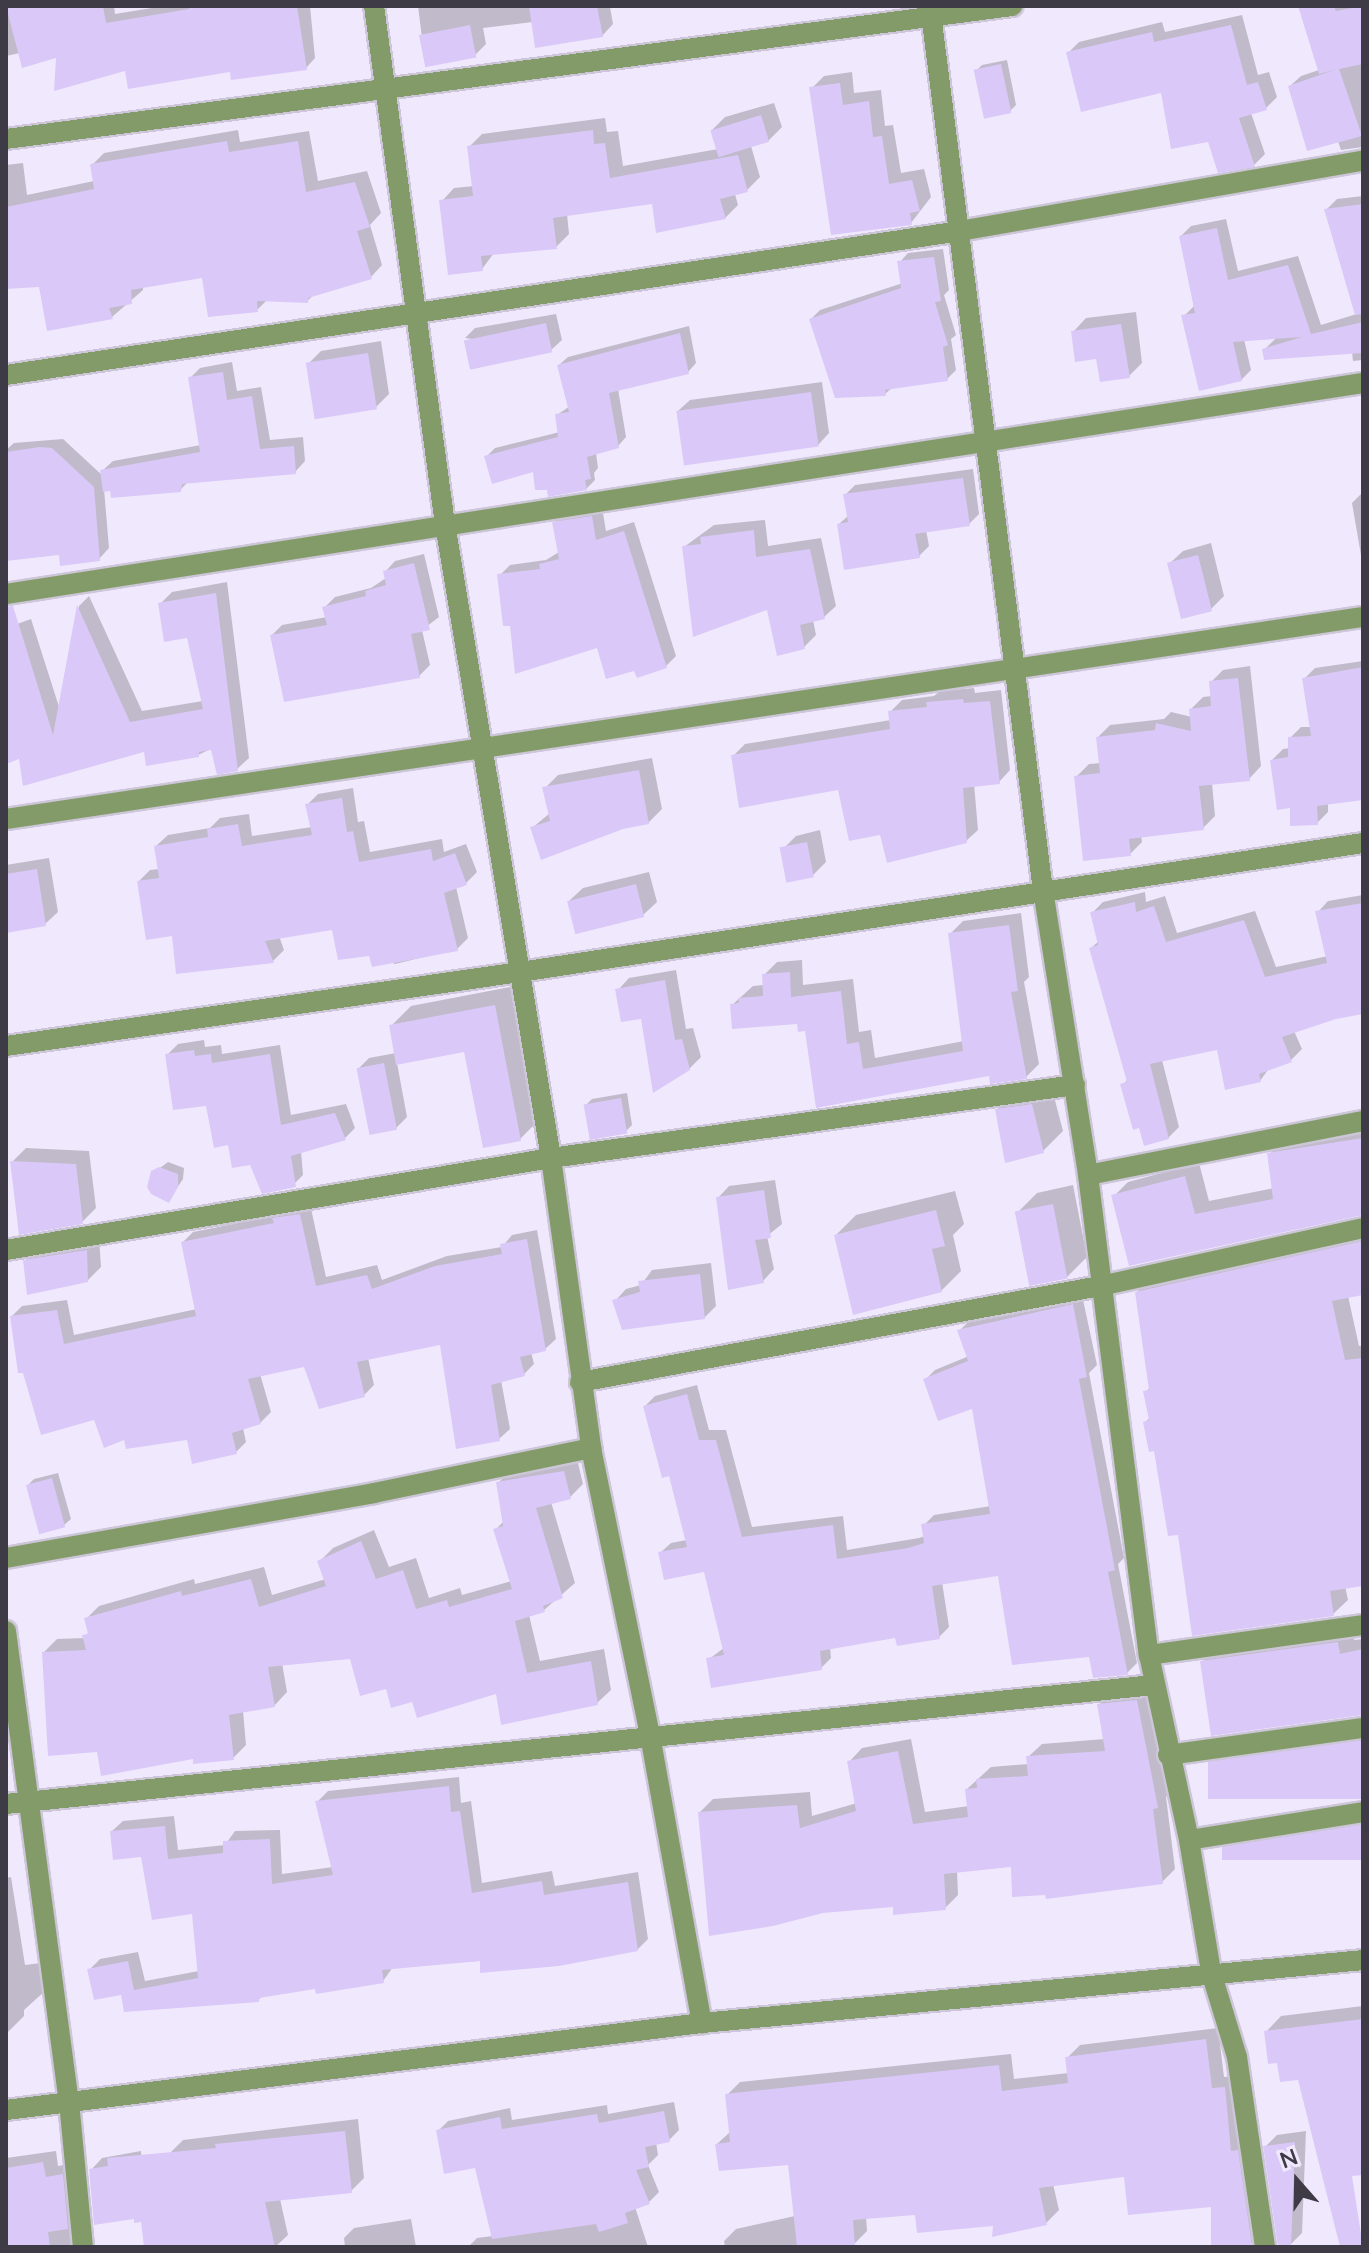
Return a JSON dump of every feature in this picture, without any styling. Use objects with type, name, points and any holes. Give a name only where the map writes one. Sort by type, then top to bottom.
[{"type":"street","points":[[374,6],[445,524],[551,1158],[580,1382],[650,1735],[702,2023]]},
{"type":"street","points":[[6,139],[385,91],[931,12],[1012,6]]},
{"type":"street","points":[[931,12],[1043,890],[1088,1175],[1149,1655],[1168,1755],[1189,1840],[1211,1972],[1237,2057],[1265,2247]]},
{"type":"street","points":[[6,375],[960,231],[1363,161]]},
{"type":"street","points":[[6,594],[985,439],[1363,383]]},
{"type":"street","points":[[6,819],[1363,617]]},
{"type":"street","points":[[6,1046],[520,972],[1363,843]]},
{"type":"street","points":[[6,1250],[551,1158],[1075,1085]]},
{"type":"street","points":[[1088,1175],[1363,1121]]},
{"type":"street","points":[[580,1382],[1100,1286],[1363,1228]]},
{"type":"street","points":[[6,1558],[374,1493],[591,1448]]},
{"type":"street","points":[[1149,1655],[1363,1625]]},
{"type":"street","points":[[6,1631],[69,2102],[83,2247]]},
{"type":"street","points":[[6,1804],[1154,1685]]},
{"type":"street","points":[[1168,1755],[1363,1728]]},
{"type":"street","points":[[1189,1840],[1363,1812]]},
{"type":"street","points":[[6,2110],[702,2023],[1211,1972],[1363,1960]]},
{"type":"building","points":[[6,6],[103,6],[106,23],[189,9],[189,6],[297,6],[307,70],[231,80],[230,72],[128,89],[125,71],[54,91],[56,58],[22,68]]},
{"type":"building","points":[[529,6],[597,6],[603,37],[535,48]]},
{"type":"building","points":[[1298,6],[1334,6],[1336,11],[1363,6],[1363,64],[1339,69],[1362,136],[1307,151],[1288,86],[1337,69],[1319,74]]},
{"type":"building","points":[[470,25],[476,57],[425,67],[419,35]]},
{"type":"building","points":[[1231,25],[1247,85],[1258,82],[1267,110],[1239,118],[1255,167],[1218,173],[1208,142],[1171,149],[1161,93],[1081,112],[1066,52],[1152,32],[1154,42]]},
{"type":"building","points":[[1001,64],[1011,113],[984,119],[974,70]]},
{"type":"building","points":[[840,83],[843,105],[869,101],[873,137],[882,136],[889,184],[912,180],[920,211],[910,213],[912,225],[831,235],[809,87]]},
{"type":"building","points":[[761,115],[769,142],[719,157],[710,130]]},
{"type":"building","points":[[593,130],[594,144],[605,143],[610,178],[738,155],[748,192],[720,199],[726,219],[656,233],[652,204],[553,218],[557,249],[481,256],[483,271],[448,275],[439,200],[473,196],[467,146]]},
{"type":"building","points":[[227,141],[229,152],[298,141],[306,192],[355,182],[370,227],[357,231],[372,279],[308,298],[308,303],[257,301],[258,312],[208,317],[202,278],[131,290],[132,304],[109,308],[113,319],[47,331],[39,287],[6,289],[6,207],[94,189],[90,164]]},
{"type":"building","points":[[1363,204],[1363,314],[1355,315],[1324,209]]},
{"type":"building","points":[[1217,228],[1228,280],[1288,265],[1311,334],[1363,322],[1363,353],[1264,360],[1262,349],[1302,337],[1233,342],[1242,381],[1199,391],[1181,315],[1195,313],[1179,236]]},
{"type":"building","points":[[934,257],[941,301],[935,302],[948,345],[943,347],[948,381],[885,390],[886,396],[835,398],[809,319],[901,288],[897,261]]},
{"type":"building","points":[[546,323],[552,352],[470,370],[464,340]]},
{"type":"building","points":[[1121,324],[1130,378],[1100,382],[1096,359],[1075,362],[1071,331]]},
{"type":"building","points":[[680,333],[689,374],[609,393],[619,448],[587,457],[591,479],[585,480],[587,490],[548,497],[547,490],[535,490],[533,472],[492,484],[484,456],[558,437],[555,414],[569,412],[557,365]]},
{"type":"building","points":[[368,353],[377,409],[315,419],[306,363]]},
{"type":"building","points":[[223,372],[227,400],[252,396],[260,449],[294,446],[296,474],[182,484],[181,492],[111,498],[110,491],[103,492],[100,470],[200,452],[188,377]]},
{"type":"building","points":[[811,392],[819,446],[684,465],[676,411]]},
{"type":"building","points":[[52,448],[94,487],[100,561],[60,566],[59,555],[6,561],[6,452]]},
{"type":"building","points":[[963,478],[970,526],[915,534],[920,558],[844,570],[837,524],[848,522],[843,494]]},
{"type":"building","points":[[592,516],[596,540],[624,531],[667,668],[637,678],[634,671],[606,679],[597,648],[515,674],[510,626],[503,626],[497,574],[540,569],[539,564],[559,559],[552,522]]},
{"type":"building","points":[[754,530],[756,557],[810,549],[825,619],[800,625],[805,649],[777,656],[767,610],[693,637],[682,546],[701,544],[700,537]]},
{"type":"building","points":[[1198,555],[1212,611],[1181,619],[1167,563]]},
{"type":"building","points":[[414,563],[430,630],[411,634],[420,678],[284,702],[270,635],[327,625],[322,607],[366,596],[365,591],[386,585],[383,571]]},
{"type":"building","points":[[216,593],[238,771],[217,775],[211,750],[199,752],[199,757],[146,766],[144,752],[23,786],[19,759],[6,764],[6,607],[13,606],[53,735],[77,605],[130,722],[203,709],[187,638],[164,642],[158,603]]},
{"type":"building","points":[[1363,667],[1363,800],[1317,806],[1318,825],[1290,826],[1290,808],[1277,810],[1270,760],[1288,757],[1288,737],[1311,736],[1302,678]]},
{"type":"building","points":[[1238,678],[1250,781],[1199,786],[1204,830],[1129,839],[1131,856],[1083,861],[1074,776],[1100,773],[1096,737],[1155,730],[1156,723],[1191,731],[1189,709],[1211,706],[1209,681]]},
{"type":"building","points":[[963,699],[964,703],[990,701],[1000,784],[963,788],[967,843],[887,863],[880,835],[849,841],[838,790],[739,808],[731,755],[890,729],[888,711],[927,707],[926,702]]},
{"type":"building","points":[[639,770],[649,824],[623,829],[541,860],[530,827],[550,821],[542,787]]},
{"type":"building","points":[[342,798],[347,832],[353,831],[359,862],[431,849],[433,861],[455,853],[467,885],[444,893],[458,951],[372,967],[369,956],[338,960],[332,930],[265,941],[274,963],[176,974],[172,936],[146,940],[137,881],[159,878],[154,846],[208,837],[207,829],[238,824],[242,846],[312,835],[305,804]]},
{"type":"building","points":[[807,842],[814,877],[786,883],[780,847]]},
{"type":"building","points":[[37,869],[46,926],[6,933],[6,874]]},
{"type":"building","points":[[636,884],[644,917],[575,934],[567,901]]},
{"type":"building","points":[[1135,902],[1136,912],[1154,906],[1166,942],[1244,920],[1265,977],[1327,963],[1315,911],[1363,903],[1363,1014],[1336,1019],[1282,1037],[1292,1062],[1259,1074],[1261,1082],[1225,1090],[1217,1050],[1150,1064],[1169,1139],[1144,1146],[1139,1128],[1133,1130],[1120,1084],[1127,1082],[1089,948],[1098,945],[1090,912]]},
{"type":"building","points":[[1009,925],[1018,991],[1011,992],[1027,1079],[990,1084],[989,1076],[816,1108],[805,1031],[798,1032],[797,1024],[732,1029],[730,1004],[739,1003],[738,998],[763,996],[762,974],[790,972],[791,997],[841,991],[847,1044],[859,1042],[863,1069],[963,1051],[948,933]]},
{"type":"building","points":[[665,980],[675,1040],[682,1039],[690,1070],[653,1093],[641,1019],[621,1022],[615,989]]},
{"type":"building","points":[[495,1005],[521,1141],[483,1148],[464,1052],[396,1065],[389,1025]]},
{"type":"building","points":[[194,1050],[195,1056],[211,1054],[212,1063],[270,1054],[281,1125],[335,1113],[346,1140],[291,1156],[296,1187],[262,1194],[250,1165],[232,1168],[228,1145],[214,1148],[206,1106],[173,1110],[165,1054]]},
{"type":"building","points":[[384,1063],[397,1130],[369,1135],[357,1068]]},
{"type":"building","points":[[621,1098],[627,1133],[590,1140],[584,1105]]},
{"type":"building","points":[[1032,1104],[1044,1153],[1005,1163],[995,1109]]},
{"type":"building","points":[[1363,1138],[1363,1215],[1129,1266],[1111,1195],[1185,1176],[1195,1214],[1273,1199],[1267,1153]]},
{"type":"building","points":[[10,1161],[76,1164],[83,1224],[19,1235]]},
{"type":"building","points":[[159,1167],[178,1174],[178,1187],[169,1203],[151,1194],[147,1187],[151,1171]]},
{"type":"building","points":[[764,1190],[771,1238],[755,1240],[764,1283],[728,1290],[716,1197]]},
{"type":"building","points":[[1053,1204],[1068,1279],[1029,1286],[1015,1211]]},
{"type":"building","points":[[936,1210],[945,1246],[932,1249],[942,1292],[853,1315],[834,1235]]},
{"type":"building","points":[[300,1214],[316,1286],[367,1275],[372,1289],[435,1266],[502,1254],[500,1244],[527,1239],[546,1351],[520,1357],[525,1376],[491,1385],[500,1441],[456,1449],[440,1345],[357,1362],[365,1397],[319,1409],[304,1367],[248,1379],[261,1424],[232,1433],[237,1454],[192,1464],[187,1440],[126,1449],[124,1440],[104,1448],[94,1420],[41,1435],[23,1373],[18,1373],[10,1316],[57,1310],[64,1344],[196,1316],[181,1242],[274,1223],[272,1218]]},
{"type":"building","points":[[1363,1241],[1363,1295],[1332,1301],[1345,1360],[1363,1358],[1363,1586],[1330,1591],[1334,1616],[1192,1636],[1178,1535],[1168,1536],[1154,1451],[1149,1452],[1143,1422],[1149,1420],[1143,1391],[1149,1390],[1135,1292]]},
{"type":"building","points":[[87,1250],[88,1282],[27,1295],[23,1260]]},
{"type":"building","points":[[700,1274],[705,1319],[622,1330],[612,1300],[640,1292],[638,1281]]},
{"type":"building","points":[[1073,1304],[1087,1377],[1079,1379],[1115,1570],[1108,1572],[1128,1675],[1093,1678],[1089,1657],[1012,1665],[998,1576],[932,1586],[940,1639],[897,1646],[895,1638],[820,1651],[822,1670],[711,1688],[706,1658],[724,1655],[704,1572],[664,1580],[658,1552],[687,1547],[669,1476],[662,1478],[643,1406],[687,1394],[699,1440],[716,1440],[742,1537],[833,1525],[837,1559],[908,1548],[924,1543],[921,1524],[990,1514],[972,1409],[938,1421],[923,1379],[968,1361],[957,1330]]},
{"type":"building","points":[[564,1471],[571,1499],[536,1508],[563,1598],[543,1606],[545,1612],[515,1621],[527,1673],[591,1661],[598,1705],[501,1725],[496,1694],[417,1718],[412,1702],[391,1708],[386,1689],[360,1696],[350,1659],[268,1667],[275,1707],[229,1715],[234,1760],[193,1764],[193,1759],[101,1776],[97,1752],[48,1756],[42,1652],[86,1650],[82,1635],[88,1634],[84,1618],[181,1591],[182,1596],[251,1579],[259,1607],[326,1586],[317,1561],[361,1541],[376,1579],[403,1570],[416,1609],[447,1600],[449,1607],[512,1589],[493,1529],[503,1526],[496,1482]]},
{"type":"building","points":[[52,1478],[65,1527],[39,1534],[26,1485]]},
{"type":"building","points":[[1338,1642],[1340,1654],[1363,1649],[1363,1715],[1211,1736],[1200,1661]]},
{"type":"building","points":[[1137,1700],[1158,1808],[1153,1809],[1163,1884],[1046,1899],[1045,1895],[1012,1897],[1011,1867],[944,1874],[946,1910],[893,1915],[893,1907],[823,1913],[773,1926],[709,1936],[698,1812],[797,1805],[800,1828],[856,1811],[847,1761],[898,1751],[913,1824],[968,1817],[965,1789],[977,1788],[976,1779],[1028,1776],[1026,1756],[1105,1751],[1097,1704]]},
{"type":"building","points":[[1208,1741],[1363,1741],[1363,1799],[1208,1799]]},
{"type":"building","points":[[449,1786],[451,1812],[460,1811],[472,1893],[542,1881],[544,1895],[628,1882],[638,1951],[559,1966],[480,1973],[480,1961],[382,1970],[384,1983],[316,1994],[315,1989],[259,1998],[259,2002],[124,2012],[121,1995],[94,2000],[87,1969],[128,1961],[134,1990],[198,1978],[192,1914],[152,1920],[141,1857],[113,1860],[110,1831],[165,1826],[168,1859],[223,1853],[223,1841],[270,1839],[272,1884],[333,1875],[315,1801]]},
{"type":"building","points":[[1222,1825],[1363,1825],[1363,1860],[1222,1860]]},
{"type":"building","points":[[1363,2019],[1363,2175],[1352,2176],[1363,2247],[1340,2247],[1298,2080],[1280,2082],[1277,2063],[1268,2064],[1264,2031]]},
{"type":"building","points":[[1206,2039],[1212,2088],[1225,2087],[1231,2151],[1238,2150],[1252,2246],[1211,2247],[1211,2207],[1128,2215],[1124,2177],[1039,2188],[1047,2225],[992,2237],[993,2226],[917,2233],[915,2215],[853,2220],[855,2246],[797,2247],[788,2165],[719,2171],[715,2144],[730,2142],[725,2094],[999,2065],[1002,2091],[1068,2083],[1065,2057]]},
{"type":"building","points":[[664,2111],[670,2142],[645,2147],[649,2167],[636,2170],[650,2204],[625,2213],[628,2223],[599,2232],[596,2224],[492,2239],[475,2168],[444,2174],[436,2130],[500,2117],[502,2129],[597,2114],[599,2123]]},
{"type":"building","points":[[345,2131],[352,2193],[265,2202],[275,2247],[144,2247],[141,2222],[134,2223],[134,2219],[94,2225],[89,2169],[108,2166],[107,2158]]},
{"type":"building","points":[[1295,2142],[1291,2247],[1278,2247],[1263,2146]]},
{"type":"building","points":[[43,2162],[46,2177],[63,2174],[68,2229],[48,2232],[50,2247],[8,2247],[6,2168]]}]
